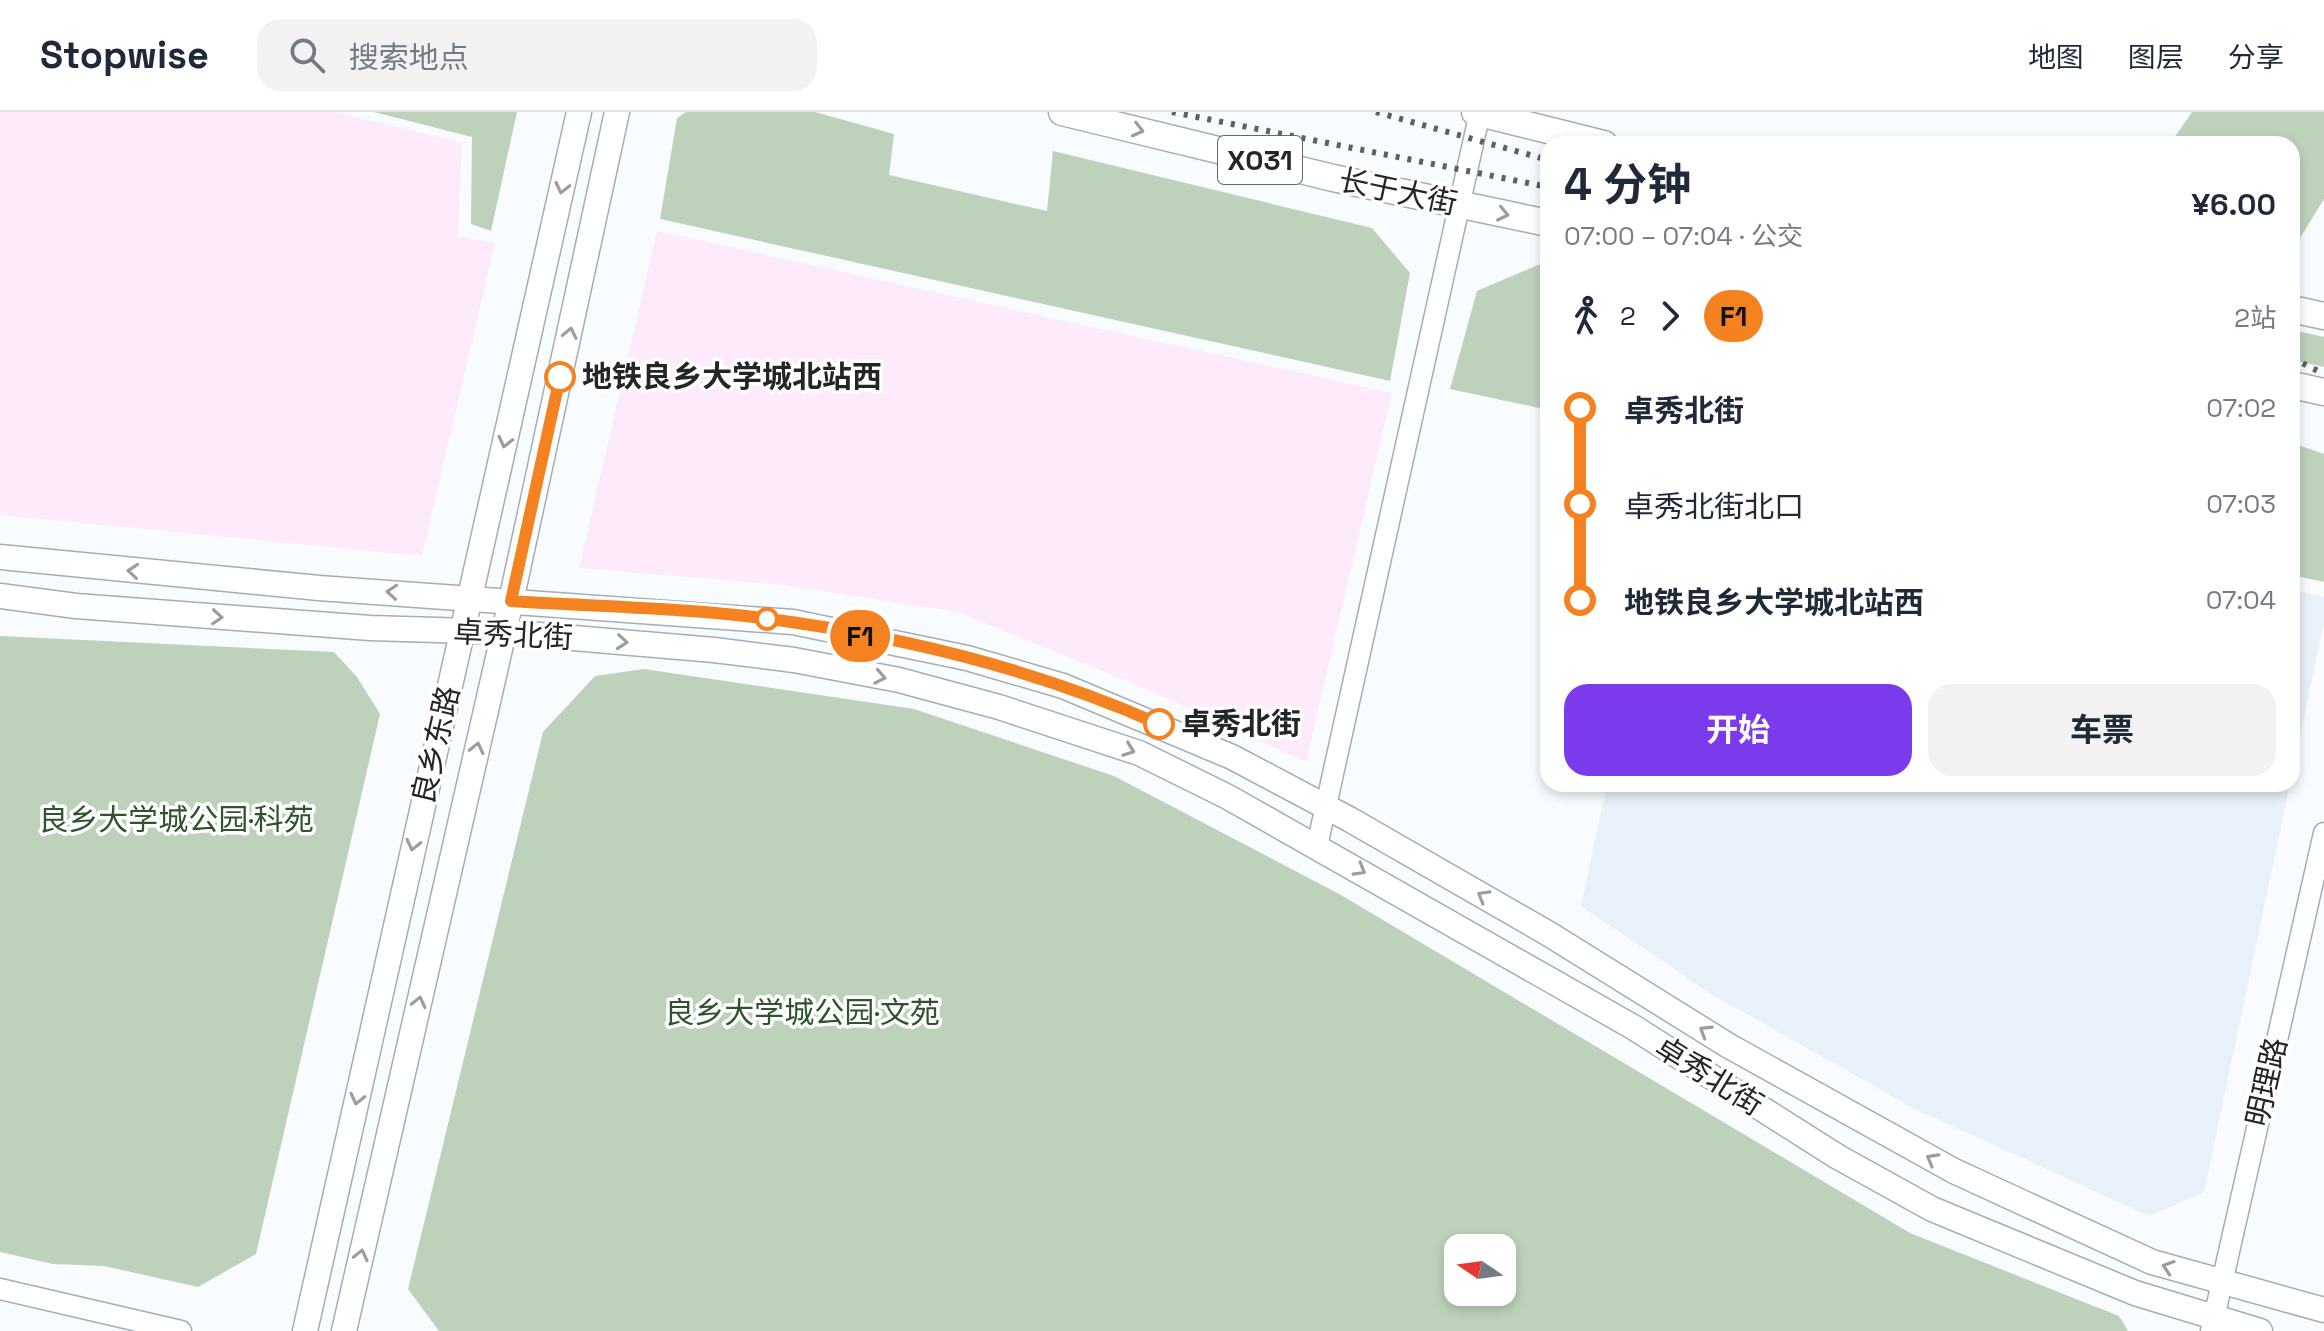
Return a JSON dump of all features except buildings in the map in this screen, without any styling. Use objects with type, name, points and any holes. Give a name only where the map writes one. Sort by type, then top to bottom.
[{"type":"main road","name":"良乡东路","points":[[305,1331],[579,112]]},
{"type":"main road","name":"良乡东路","points":[[344,1331],[511,601],[617,112]]},
{"type":"main road","name":"长于大街","points":[[1062,112],[1540,221]]},
{"type":"main road","points":[[1478,112],[1572,136]]},
{"type":"main road","points":[[2300,311],[2324,316]]},
{"type":"main road","points":[[2300,387],[2324,392]]},
{"type":"main road","name":"卓秀北街","points":[[0,557],[319,588],[793,622],[967,658],[1063,686],[1232,757],[1326,808],[1549,934],[1729,1046],[1954,1171],[2152,1262],[2221,1284],[2324,1310]]},
{"type":"main road","name":"卓秀北街","points":[[0,596],[76,606],[461,632],[504,632],[714,650],[794,660],[899,680],[999,707],[1139,753],[1317,846],[1633,1027],[1838,1157],[1932,1209],[2212,1325],[2260,1331]]},
{"type":"street","points":[[1317,846],[1478,112]]},
{"type":"street","name":"明理路","points":[[2212,1325],[2324,833]]},
{"type":"street","points":[[0,1289],[181,1331]]},
{"type":"shaded area","points":[[0,112],[335,112],[462,143],[458,236],[495,243],[422,556],[0,515]]},
{"type":"shaded area","points":[[657,231],[1392,393],[1306,762],[1146,689],[958,612],[782,585],[579,568]]},
{"type":"shaded area","points":[[2300,592],[2324,597],[2324,622],[2300,735]]},
{"type":"shaded area","points":[[1605,792],[2288,792],[2204,1192],[2149,1216],[1913,1108],[1711,994],[1581,906]]},
{"type":"green space","points":[[374,112],[517,112],[491,231],[471,224],[472,137]]},
{"type":"green space","points":[[686,112],[815,112],[894,134],[889,175],[1047,211],[1053,151],[1372,228],[1410,273],[1390,381],[660,219],[677,118]]},
{"type":"green space","points":[[2192,112],[2324,112],[2324,199],[2300,238],[2300,136],[2176,136]]},
{"type":"green space","points":[[1540,265],[1540,408],[1450,389],[1477,291]]},
{"type":"green space","points":[[2300,332],[2324,337],[2324,367],[2300,362]]},
{"type":"green space","points":[[2300,446],[2324,454],[2324,582],[2300,577]]},
{"type":"green space","name":"良乡大学城公园·科苑","points":[[0,636],[334,652],[357,677],[380,714],[256,1254],[198,1287],[104,1266],[53,1264],[0,1252]]},
{"type":"green space","name":"良乡大学城公园·文苑","points":[[644,669],[914,709],[1114,776],[1341,895],[1910,1233],[2119,1316],[2128,1331],[439,1331],[408,1289],[543,732],[595,676]]},
{"type":"railway","points":[[1172,112],[1540,185]]},
{"type":"railway","points":[[1376,112],[1540,158]]},
{"type":"railway","points":[[2300,362],[2324,374]]},
{"type":"bus line","name":"F1","points":[[560,377],[511,601],[793,622],[967,658],[1063,686],[1159,724]]},
{"type":"place","name":"地铁良乡大学城北站西","points":[[560,377]]},
{"type":"place","name":"卓秀北街","points":[[1159,724]]}]
